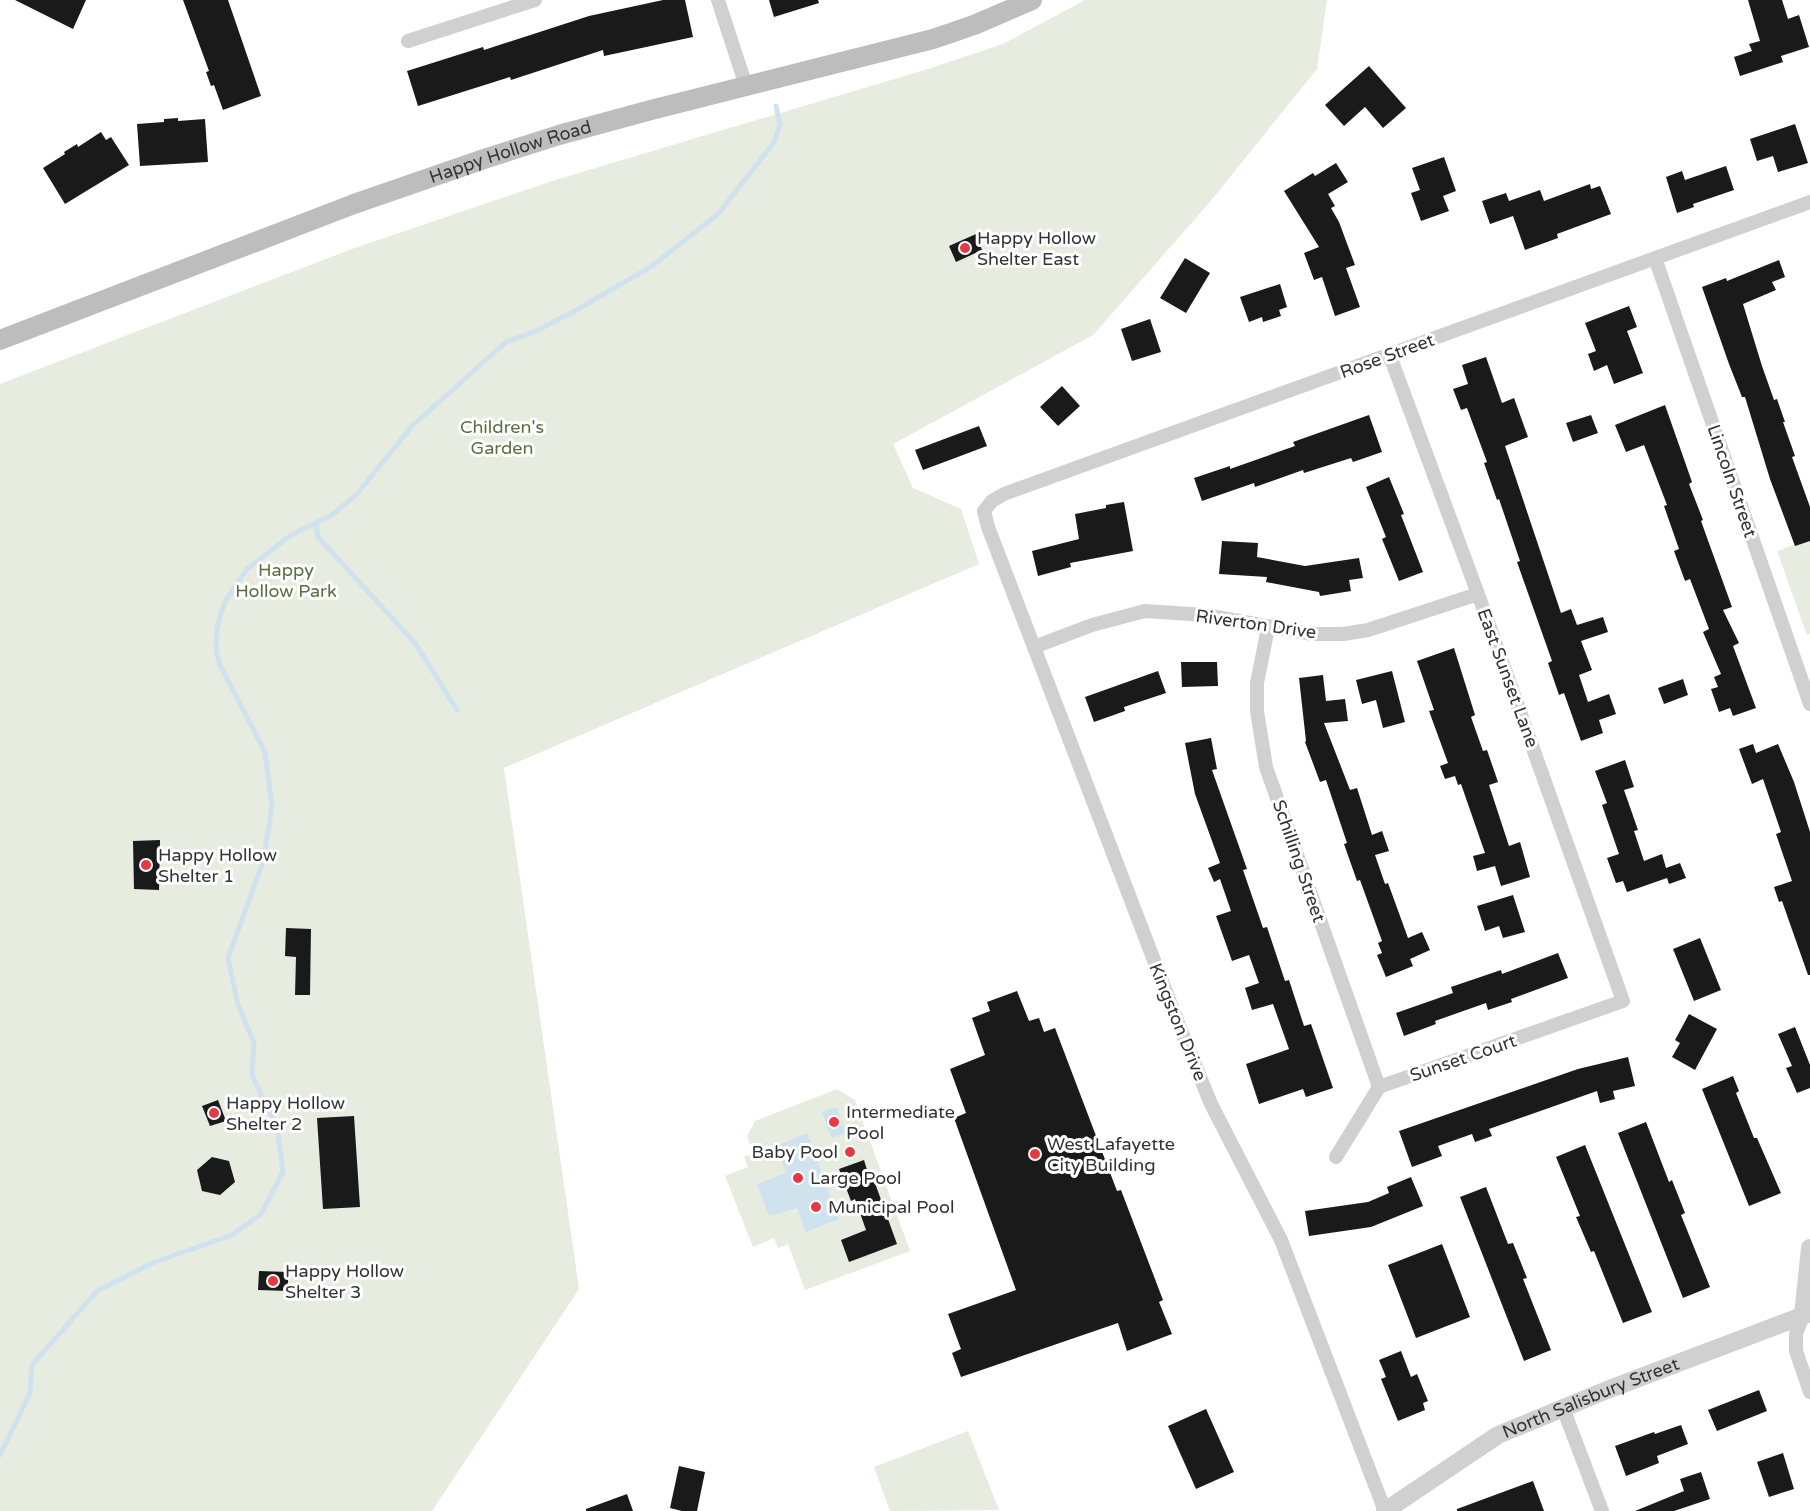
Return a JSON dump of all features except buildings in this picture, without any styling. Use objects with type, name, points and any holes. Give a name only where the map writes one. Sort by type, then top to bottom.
[{"type":"main road","name":"Happy Hollow Road","points":[[0,340],[435,174],[559,135],[933,39],[974,25],[1032,0]]},
{"type":"street","points":[[408,41],[535,0]]},
{"type":"street","points":[[718,0],[746,86]]},
{"type":"street","name":"Rose Street","points":[[988,527],[984,511],[992,501],[1004,494],[1390,356],[1810,201]]},
{"type":"street","name":"Lincoln Street","points":[[1655,258],[1810,704]]},
{"type":"street","name":"East Sunset Lane","points":[[1390,356],[1478,594],[1623,1001]]},
{"type":"street","name":"Kingston Drive","points":[[988,527],[1178,1023],[1211,1104],[1281,1240],[1385,1511]]},
{"type":"street","name":"Riverton Drive","points":[[1034,647],[1092,625],[1145,611],[1205,615],[1312,634],[1344,633],[1368,630],[1478,594]]},
{"type":"street","name":"Schilling Street","points":[[1268,628],[1257,683],[1257,711],[1266,767],[1379,1087]]},
{"type":"street","name":"Sunset Court","points":[[1379,1087],[1623,1001]]},
{"type":"street","points":[[1336,1157],[1379,1087]]},
{"type":"street","points":[[1810,1248],[1807,1314],[1796,1334],[1796,1351],[1810,1392]]},
{"type":"street","name":"North Salisbury Street","points":[[1385,1511],[1498,1435],[1807,1314]]},
{"type":"street","points":[[1563,1408],[1602,1511]]},
{"type":"green space","name":"Happy Hollow Park","points":[[1085,0],[1327,0],[1317,69],[1209,203],[1093,335],[893,444],[913,488],[961,509],[979,564],[504,768],[579,1289],[432,1511],[0,1511],[0,384],[352,249],[552,181],[928,69],[1003,44]]},
{"type":"green space","points":[[1810,539],[1810,634],[1807,635],[1777,551]]},
{"type":"green space","name":"Municipal Pool","points":[[837,1089],[855,1100],[910,1251],[805,1290],[788,1244],[778,1248],[774,1238],[753,1247],[725,1176],[748,1167],[744,1157],[753,1153],[747,1136],[755,1121]]},
{"type":"green space","points":[[968,1431],[999,1510],[890,1511],[874,1467]]},
{"type":"water","name":"Intermediate Pool","points":[[837,1107],[846,1133],[832,1138],[822,1112]]},
{"type":"water","name":"Large Pool","points":[[807,1133],[839,1219],[806,1232],[797,1208],[769,1216],[757,1184],[786,1173],[776,1146]]},
{"type":"waterway","points":[[0,1455],[30,1393],[32,1365],[97,1291],[152,1263],[232,1235],[261,1214],[283,1172],[277,1127],[252,1075],[254,1043],[238,1005],[228,958],[263,862],[272,807],[265,752],[219,663],[216,649],[217,629],[226,600],[247,569],[291,535],[332,515],[356,495],[412,426],[506,342],[536,331],[573,312],[652,266],[718,214],[775,141],[780,124],[776,106]]},
{"type":"waterway","points":[[316,523],[318,537],[415,643],[457,710]]},
{"type":"place","name":"Happy Hollow Shelter East","points":[[965,248]]},
{"type":"place","name":"Happy Hollow Shelter 1","points":[[146,865]]},
{"type":"place","name":"Happy Hollow Shelter 2","points":[[214,1113]]},
{"type":"place","name":"Intermediate Pool","points":[[834,1122]]},
{"type":"place","name":"Baby Pool","points":[[850,1152]]},
{"type":"place","name":"West Lafayette City Building","points":[[1035,1154]]},
{"type":"place","name":"Large Pool","points":[[798,1178]]},
{"type":"place","name":"Municipal Pool","points":[[816,1207]]},
{"type":"place","name":"Happy Hollow Shelter 3","points":[[273,1281]]},
{"type":"park label","name":"Children's Garden","points":[[502,437]]}]
